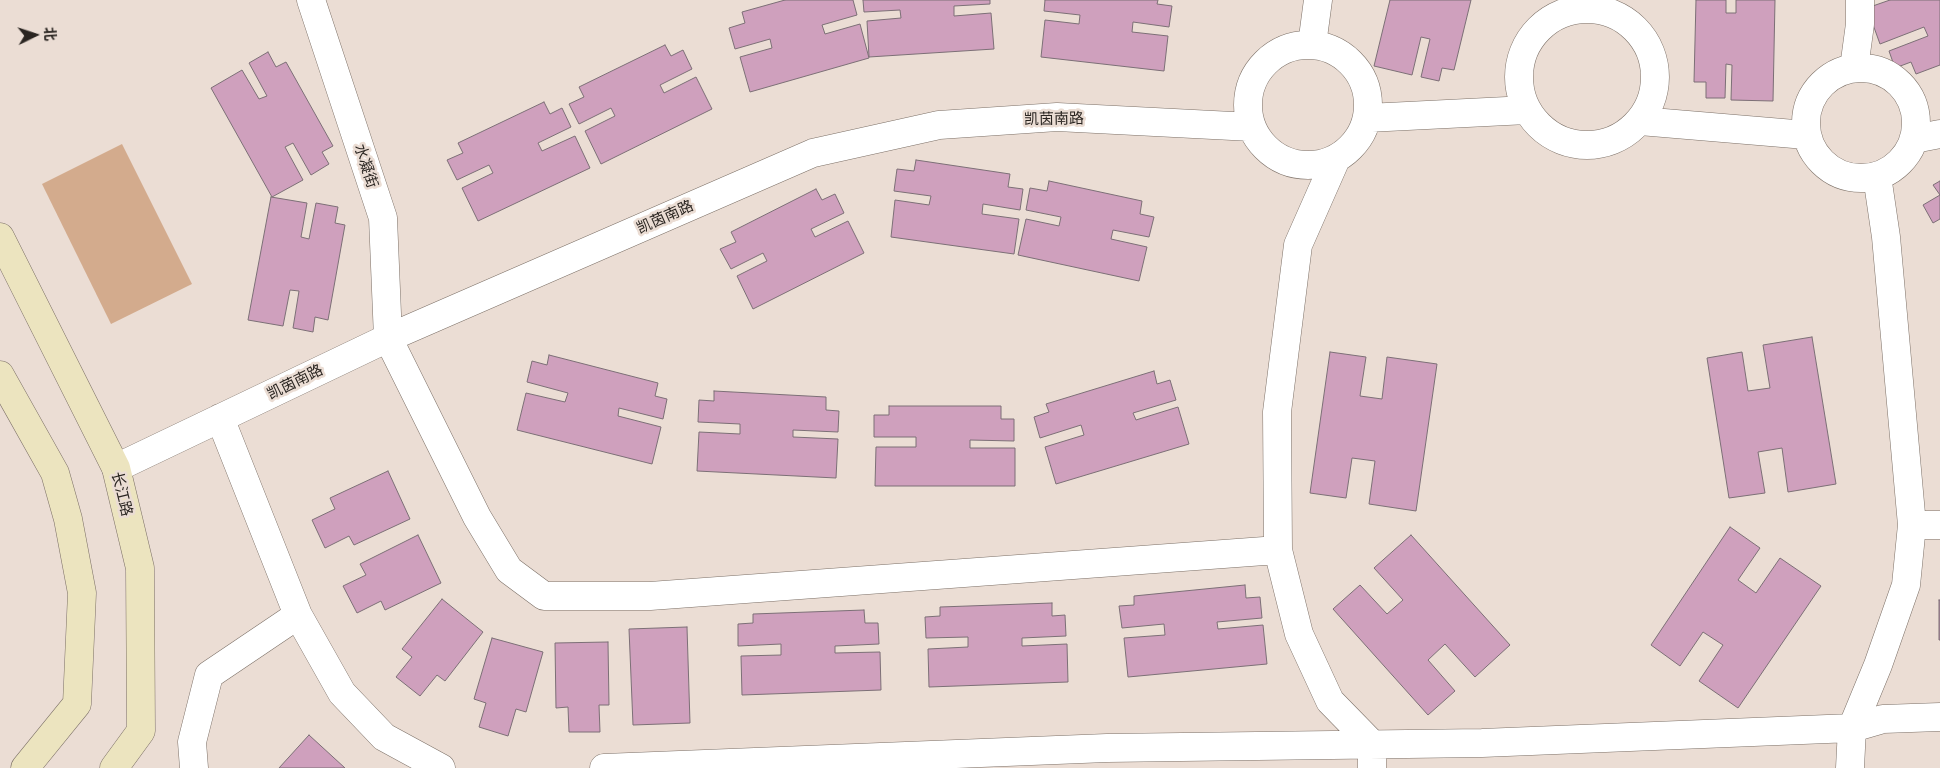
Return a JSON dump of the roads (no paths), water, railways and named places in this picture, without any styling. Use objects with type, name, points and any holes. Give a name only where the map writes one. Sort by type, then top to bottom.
[{"type":"main road","name":"长江路","points":[[0,237],[116,468],[140,568],[141,731],[114,768]]},
{"type":"main road","points":[[0,376],[55,473],[68,519],[82,593],[77,704],[25,768]]},
{"type":"street","name":"水凝街","points":[[311,0],[383,218],[388,338]]},
{"type":"street","points":[[1312,45],[1318,0]]},
{"type":"street","points":[[1854,68],[1860,24],[1860,0]]},
{"type":"street","points":[[1606,6],[1626,21],[1642,37],[1653,58],[1656,81],[1651,103],[1640,121],[1622,136],[1602,144],[1580,145],[1559,140],[1541,127],[1528,110],[1520,89],[1520,67],[1527,46],[1540,27],[1560,7],[1582,9],[1606,6]]},
{"type":"street","points":[[1336,159],[1313,166],[1294,164],[1276,156],[1261,144],[1252,127],[1248,108],[1250,89],[1259,70],[1274,56],[1292,47],[1312,45],[1332,50],[1349,61],[1362,78],[1368,97],[1367,118],[1360,136],[1336,159],[1298,245],[1276,412],[1278,550],[1299,634],[1330,701],[1372,756]]},
{"type":"street","points":[[1854,68],[1872,68],[1889,75],[1903,87],[1912,103],[1916,120],[1927,136],[1893,168],[1877,176],[1859,179],[1841,175],[1825,166],[1813,152],[1806,135],[1806,116],[1811,99],[1822,84],[1836,73],[1854,68]]},
{"type":"street","points":[[1367,118],[1528,110]]},
{"type":"street","name":"凯茵南路","points":[[116,468],[388,338],[813,153],[939,125],[1057,117],[1252,127]]},
{"type":"street","points":[[1640,121],[1806,135]]},
{"type":"street","points":[[1850,768],[1852,728],[1878,665],[1906,585],[1912,525],[1886,236],[1877,176]]},
{"type":"street","points":[[388,338],[476,517],[509,570],[544,596],[650,596],[1278,550]]},
{"type":"street","points":[[220,418],[298,616],[342,693],[384,736],[441,768]]},
{"type":"street","points":[[1912,525],[1940,525]]},
{"type":"street","points":[[194,768],[192,742],[209,675],[298,616]]},
{"type":"street","points":[[604,768],[1106,748],[1372,756],[1482,743],[1852,728],[1883,719],[1940,717]]}]
